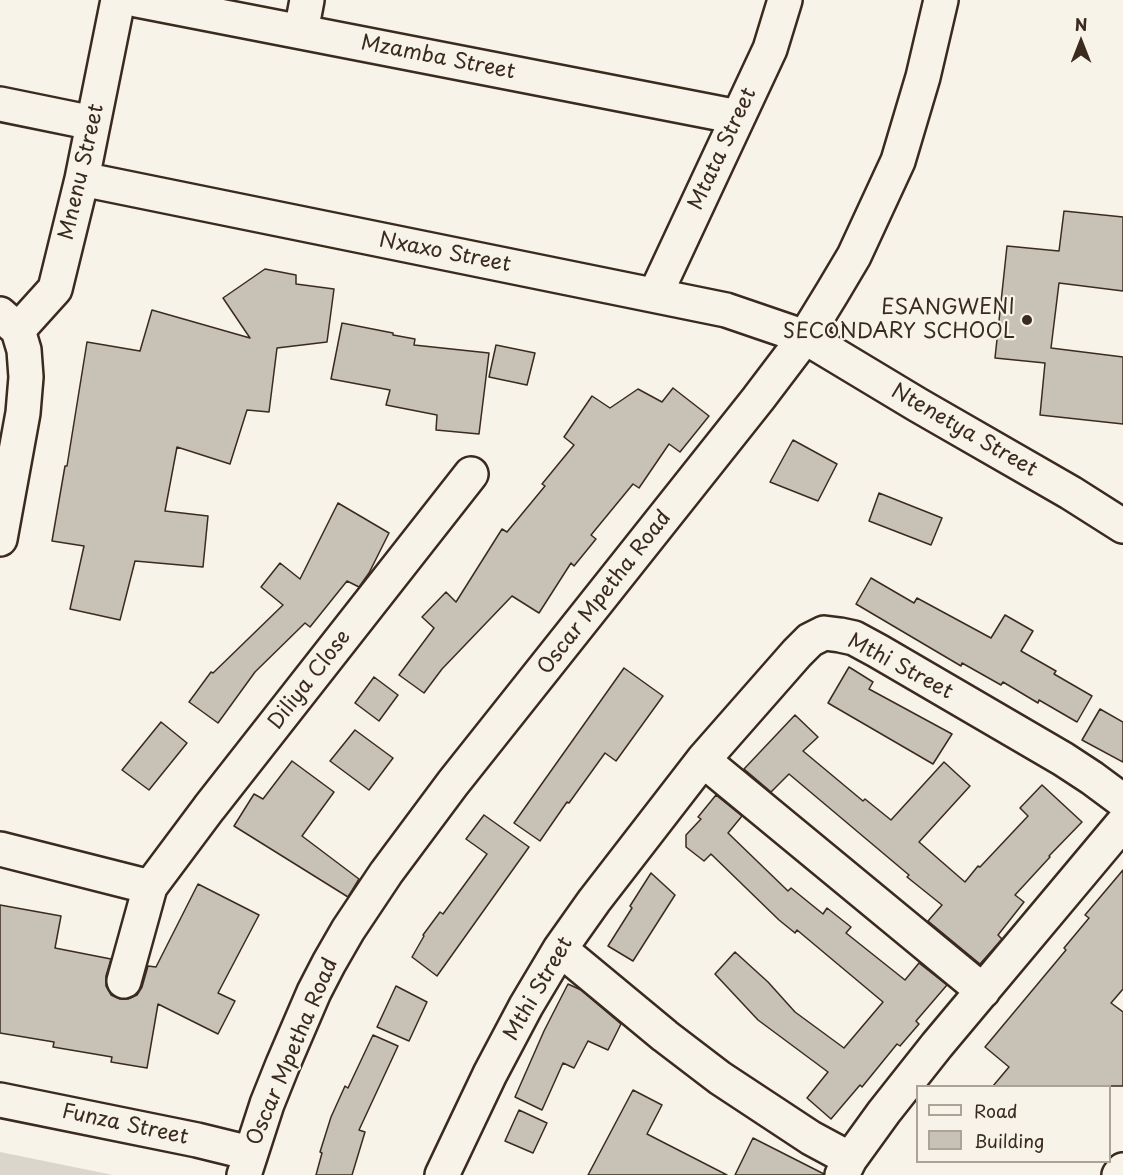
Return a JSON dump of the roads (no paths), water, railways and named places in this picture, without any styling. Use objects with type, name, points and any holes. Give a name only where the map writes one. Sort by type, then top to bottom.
[{"type":"street","name":"Mnenu Street","points":[[9,322],[55,289],[82,179],[118,0]]},
{"type":"street","name":"Mzamba Street","points":[[136,0],[738,117]]},
{"type":"street","points":[[301,32],[307,0]]},
{"type":"street","name":"Mtata Street","points":[[655,295],[770,49],[785,0]]},
{"type":"street","name":"Oscar Mpetha Road","points":[[247,1164],[267,1104],[314,992],[348,930],[386,873],[453,783],[758,399],[805,337],[854,256],[897,161],[923,77],[941,0]]},
{"type":"street","points":[[0,104],[93,123]]},
{"type":"street","name":"Nxaxo Street","points":[[82,179],[726,310],[805,337]]},
{"type":"street","points":[[0,539],[24,401],[26,377],[24,350],[9,322]]},
{"type":"street","name":"Ntenetya Street","points":[[805,337],[1071,493],[1123,526]]},
{"type":"street","name":"Diliya Close","points":[[124,981],[150,887],[194,827],[471,474]]},
{"type":"street","name":"Mthi Street","points":[[442,1175],[490,1074],[526,1006],[560,949],[594,901],[703,760],[810,640],[824,633],[854,638],[1063,759],[1123,801]]},
{"type":"street","points":[[703,760],[983,991]]},
{"type":"street","points":[[560,949],[665,1036],[720,1078],[811,1138],[846,1167],[891,1104],[1123,823]]},
{"type":"street","points":[[0,849],[150,887]]},
{"type":"street","name":"Funza Street","points":[[0,1100],[197,1140],[247,1164]]},
{"type":"street","points":[[1119,1175],[1123,1170]]},
{"type":"place","name":"ESANGWENI SECONDARY SCHOOL","points":[[1027,320]]}]
